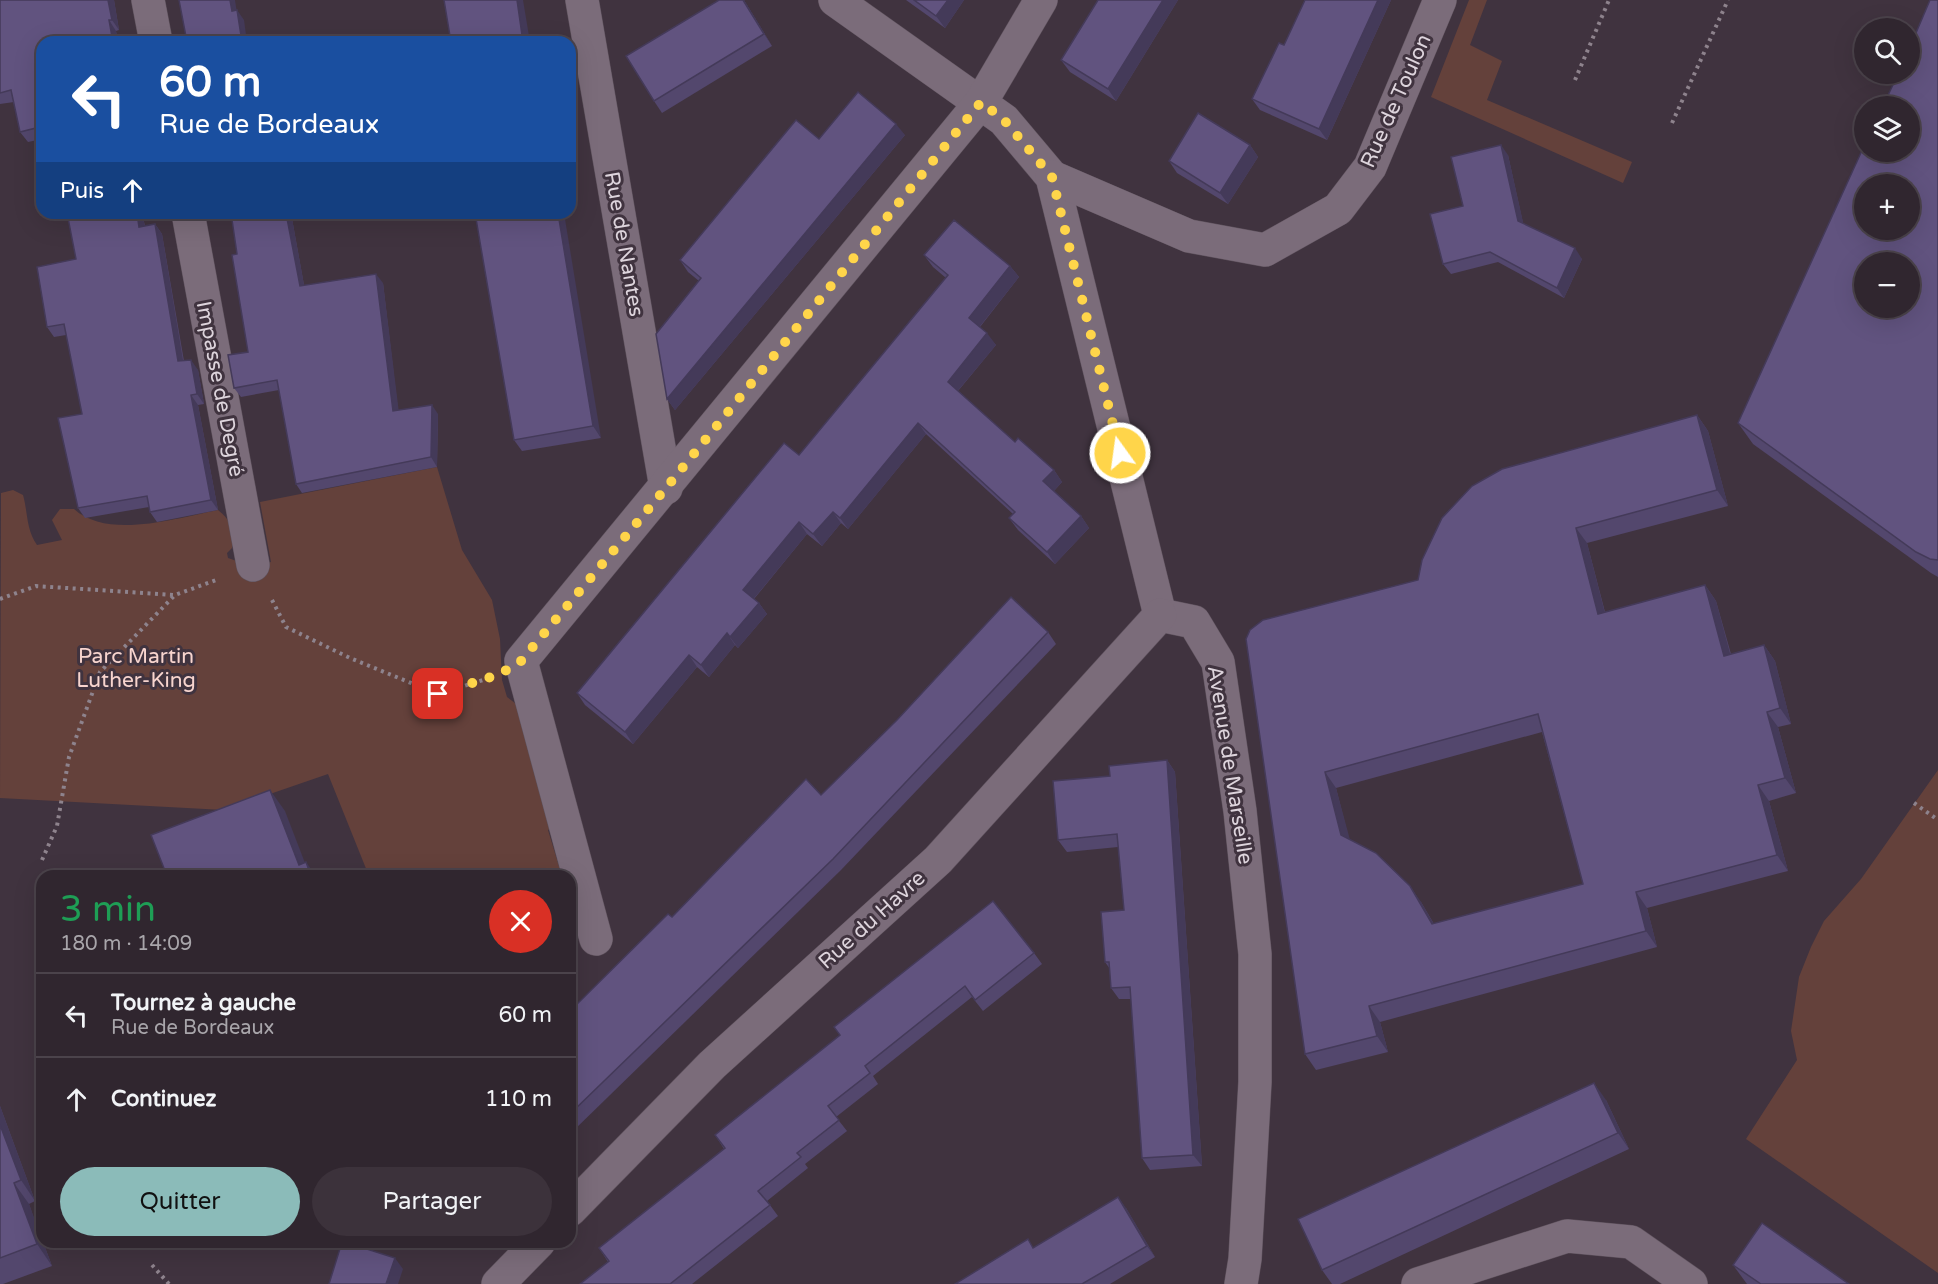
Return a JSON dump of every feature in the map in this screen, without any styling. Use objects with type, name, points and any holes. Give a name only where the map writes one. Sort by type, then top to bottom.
[{"type":"street","points":[[148,0],[155,36]]},
{"type":"street","name":"Rue de Nantes","points":[[582,0],[666,488]]},
{"type":"street","points":[[835,0],[1004,120],[1052,177],[1160,615]]},
{"type":"street","points":[[596,939],[521,661],[666,488],[981,102],[1041,0]]},
{"type":"street","name":"Rue de Toulon","points":[[1052,177],[1189,236],[1265,250],[1338,209],[1370,167],[1440,0]]},
{"type":"street","name":"Impasse de Degré","points":[[189,219],[253,565]]},
{"type":"street","name":"Rue du Havre","points":[[576,1204],[712,1065],[938,860],[1160,615]]},
{"type":"street","name":"Avenue de Marseille","points":[[1160,615],[1194,622],[1218,662],[1240,811],[1255,977],[1255,1082],[1245,1259],[1241,1284]]},
{"type":"street","points":[[1418,1284],[1568,1236],[1631,1242],[1691,1284]]},
{"type":"street","points":[[498,1284],[533,1248]]},
{"type":"path","points":[[1575,80],[1610,0]]},
{"type":"path","points":[[1672,123],[1728,0]]},
{"type":"path","points":[[42,860],[57,826],[69,757],[100,672],[175,595],[253,565],[286,627],[350,658],[438,694],[500,674],[521,661]]},
{"type":"path","points":[[0,599],[36,586],[175,595]]},
{"type":"path","points":[[1914,803],[1938,820]]},
{"type":"path","points":[[152,1265],[169,1284]]},
{"type":"green space","points":[[1469,0],[1487,0],[1470,45],[1502,61],[1487,100],[1632,162],[1623,183],[1431,97]]},
{"type":"green space","name":"Parc Martin Luther-King","points":[[437,467],[462,550],[492,600],[500,639],[502,680],[507,697],[520,707],[556,824],[548,830],[560,870],[367,870],[328,774],[224,810],[0,798],[1,493],[13,490],[23,495],[29,527],[37,545],[62,540],[52,520],[60,509],[74,509],[88,518],[124,525],[163,521],[218,510],[227,518],[232,531],[232,548],[227,553],[228,558],[251,566],[271,562],[260,502]]},
{"type":"green space","points":[[1938,770],[1938,1273],[1746,1139],[1797,1060],[1791,1031],[1799,977],[1824,921],[1861,879]]},
{"type":"building","points":[[0,0],[108,0],[112,20],[109,20],[112,36],[36,36],[36,128],[20,132],[11,90],[0,93]]},
{"type":"building","points":[[179,0],[230,0],[232,11],[237,10],[241,36],[186,36]]},
{"type":"building","points":[[444,0],[517,0],[522,36],[450,36]]},
{"type":"building","points":[[719,0],[743,0],[764,34],[654,101],[626,56]]},
{"type":"building","points":[[914,0],[948,0],[936,16]]},
{"type":"building","points":[[1098,0],[1163,0],[1108,89],[1061,60]]},
{"type":"building","points":[[1305,0],[1378,0],[1319,129],[1252,99],[1279,43],[1284,45]]},
{"type":"building","points":[[1930,0],[1938,0],[1938,560],[1916,552],[1738,423],[1857,162],[1920,162],[1920,96],[1888,96],[1893,84],[1920,84],[1920,24]]},
{"type":"building","points":[[858,92],[896,124],[667,399],[656,334],[701,278],[680,260],[796,120],[819,139]]},
{"type":"building","points":[[1198,113],[1250,145],[1220,193],[1169,161]]},
{"type":"building","points":[[1501,145],[1518,221],[1575,248],[1557,288],[1490,252],[1443,264],[1430,214],[1463,206],[1451,157]]},
{"type":"building","points":[[68,219],[138,219],[139,227],[155,224],[178,361],[191,360],[197,394],[191,395],[211,500],[150,512],[147,496],[78,508],[58,418],[82,414],[64,324],[47,327],[37,267],[76,259]]},
{"type":"building","points":[[232,219],[287,219],[300,286],[376,274],[393,411],[432,405],[431,457],[296,484],[277,380],[234,388],[228,355],[248,352],[232,255],[237,254]]},
{"type":"building","points":[[476,219],[559,219],[593,426],[514,440]]},
{"type":"building","points":[[954,220],[1010,266],[969,318],[987,333],[948,382],[1015,442],[1018,438],[1054,470],[1043,481],[1081,516],[1047,552],[1009,518],[1015,512],[918,423],[840,518],[833,512],[813,534],[799,522],[743,590],[759,603],[730,637],[727,633],[701,665],[689,655],[625,732],[577,693],[784,443],[799,455],[948,275],[924,255]]},
{"type":"building","points":[[1697,415],[1717,490],[1576,528],[1598,614],[1705,585],[1724,656],[1764,645],[1780,708],[1767,712],[1785,778],[1758,785],[1777,855],[1636,892],[1646,931],[1369,1006],[1377,1036],[1305,1054],[1246,639],[1250,630],[1263,620],[1418,580],[1422,560],[1442,518],[1472,486],[1502,469]],"holes":[[[1538,714],[1583,884],[1432,924],[1410,886],[1376,853],[1341,835],[1325,772]]]},
{"type":"building","points":[[1011,597],[1048,632],[833,859],[576,1108],[576,1005],[668,914],[672,917],[806,779],[821,795],[897,720]]},
{"type":"building","points":[[1167,760],[1193,1155],[1142,1158],[1130,987],[1111,988],[1109,962],[1105,962],[1101,912],[1124,910],[1117,834],[1058,840],[1053,781],[1110,776],[1109,766]]},
{"type":"building","points":[[270,790],[299,865],[306,862],[309,870],[165,870],[151,835]]},
{"type":"building","points":[[993,901],[1034,953],[975,1000],[965,986],[865,1066],[870,1073],[828,1106],[839,1120],[797,1153],[801,1157],[758,1191],[770,1205],[670,1284],[580,1284],[609,1261],[599,1248],[725,1148],[715,1135],[840,1035],[834,1027]]},
{"type":"building","points":[[1594,1083],[1618,1133],[1322,1270],[1298,1219]]},
{"type":"building","points":[[0,1125],[21,1180],[14,1183],[36,1244],[0,1258]]},
{"type":"building","points":[[1118,1197],[1147,1246],[1082,1284],[955,1284],[1028,1239],[1033,1248]]},
{"type":"building","points":[[1762,1223],[1849,1284],[1761,1284],[1733,1265]]},
{"type":"building","points":[[340,1248],[364,1248],[395,1258],[386,1284],[329,1284]]},
{"type":"route","points":[[438,694],[500,674],[521,661],[666,488],[981,102],[1004,120],[1052,177],[1120,453]]}]
